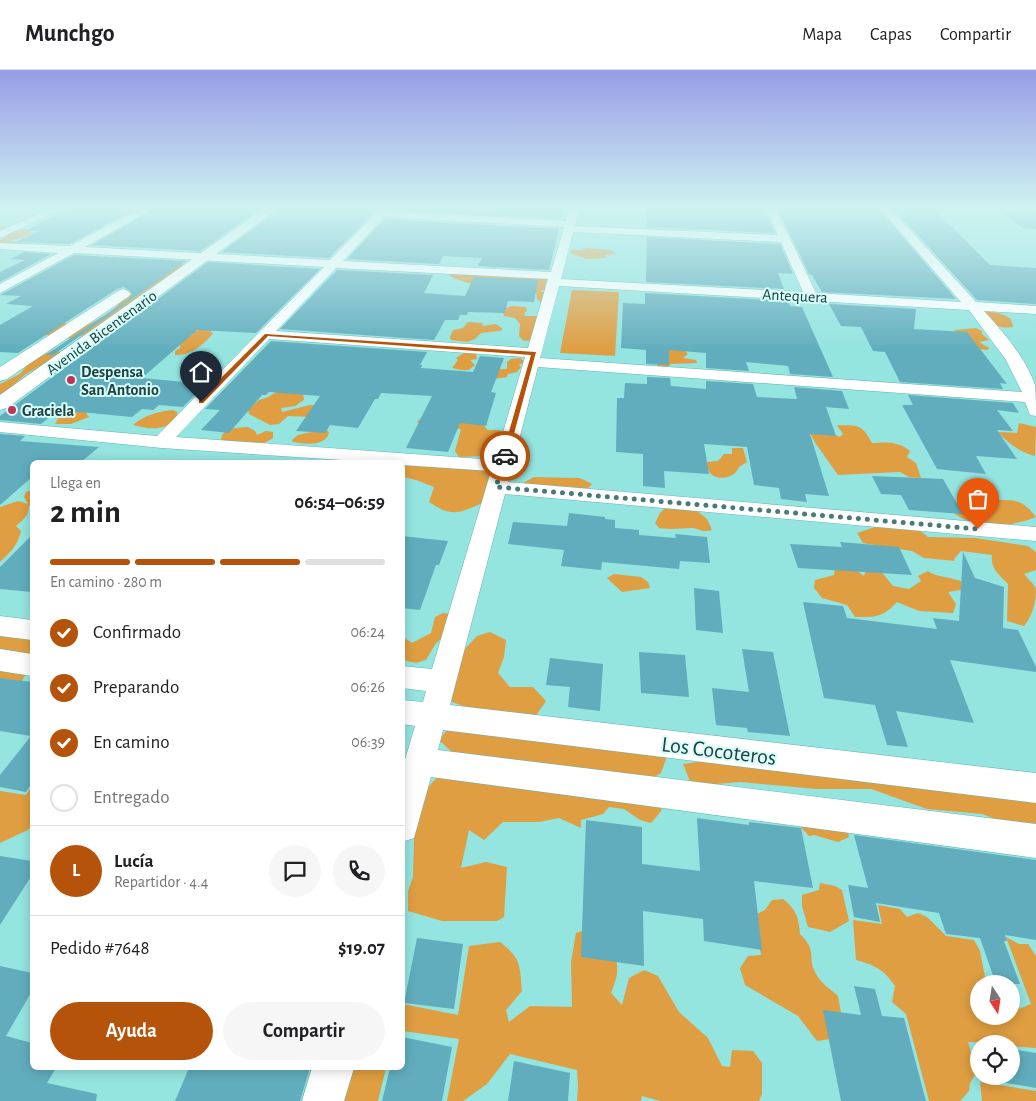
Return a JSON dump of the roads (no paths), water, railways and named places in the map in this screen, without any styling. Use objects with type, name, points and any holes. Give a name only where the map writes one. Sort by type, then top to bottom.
[{"type":"street","points":[[0,289],[63,255]]},
{"type":"street","name":"Antequera","points":[[161,255],[333,264],[1036,310]]},
{"type":"street","name":"Avenida Bicentenario","points":[[0,404],[208,255]]},
{"type":"street","points":[[162,442],[267,335],[342,255]]},
{"type":"street","points":[[405,816],[434,716],[441,682],[562,255]]},
{"type":"street","points":[[792,255],[811,296]]},
{"type":"street","points":[[267,335],[1035,403],[1019,366],[999,337],[927,255]]},
{"type":"street","name":"Avenida Bicentenario","points":[[164,267],[180,256]]},
{"type":"street","name":"Avenida Bicentenario","points":[[0,375],[139,283]]},
{"type":"street","points":[[0,427],[335,460]]},
{"type":"street","points":[[405,467],[1036,534]]},
{"type":"street","points":[[0,626],[30,630]]},
{"type":"street","points":[[0,660],[30,665]]},
{"type":"street","points":[[405,677],[441,682]]},
{"type":"street","name":"Los Cocoteros","points":[[405,712],[1036,788]]},
{"type":"street","points":[[421,762],[1036,841]]},
{"type":"street","points":[[324,1101],[332,1070]]},
{"type":"place","name":"Despensa San Antonio","points":[[71,380]]},
{"type":"place","name":"Graciela","points":[[12,410]]}]
